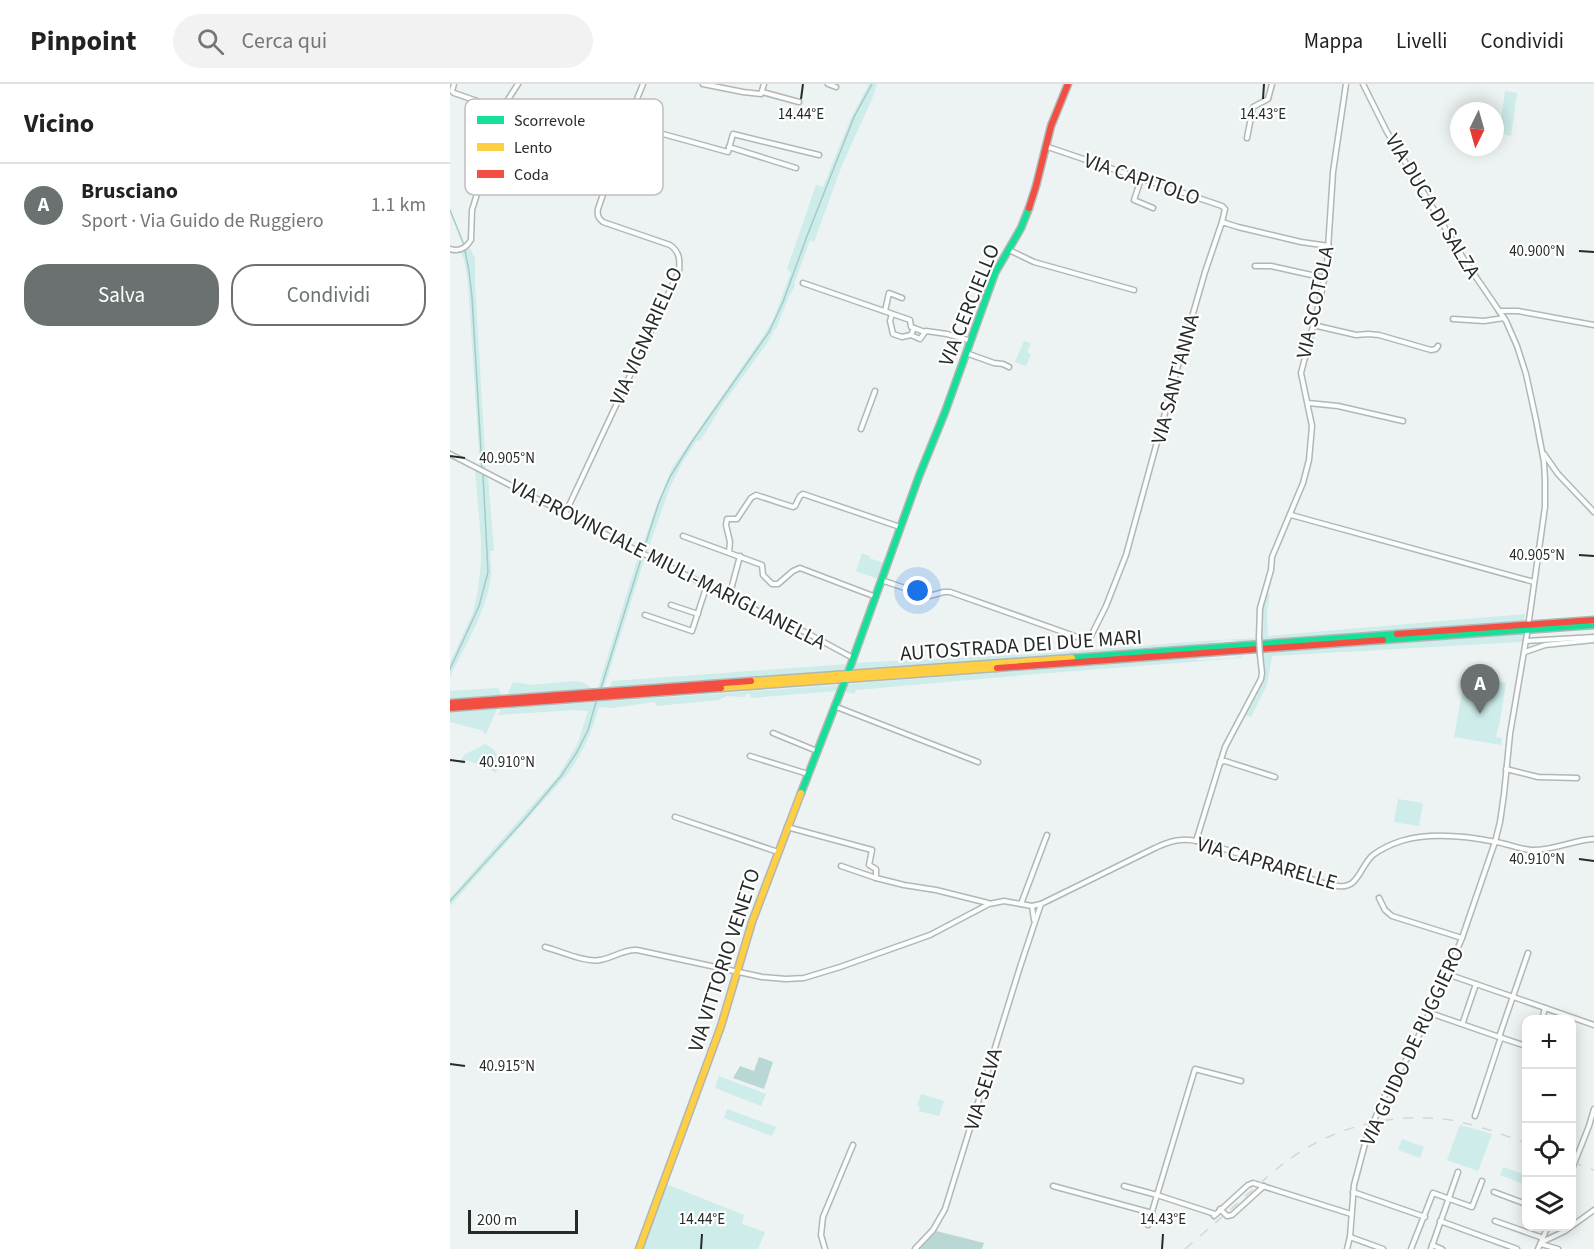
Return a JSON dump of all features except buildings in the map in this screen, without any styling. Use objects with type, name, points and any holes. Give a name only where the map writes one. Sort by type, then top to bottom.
[{"type":"main road","name":"VIA CERCIELLO","points":[[900,527],[996,273],[1021,228],[1030,205],[1051,126],[1068,84]]},
{"type":"main road","points":[[849,670],[900,527]]},
{"type":"main road","name":"AUTOSTRADA DEI DUE MARI","points":[[450,703],[1594,620]]},
{"type":"main road","name":"AUTOSTRADA DEI DUE MARI","points":[[450,708],[1594,625]]},
{"type":"main road","name":"VIA VITTORIO VENETO","points":[[639,1249],[721,1026],[752,922],[844,683]]},
{"type":"street","points":[[454,84],[452,91],[454,93],[471,99]]},
{"type":"street","points":[[508,99],[518,84]]},
{"type":"street","name":"VIA VIGNARIELLO","points":[[637,99],[643,84]]},
{"type":"street","points":[[703,84],[742,92],[761,94],[762,92],[799,102]]},
{"type":"street","points":[[762,92],[764,84]]},
{"type":"street","points":[[828,84],[836,87]]},
{"type":"street","points":[[1247,138],[1253,107],[1268,99],[1272,84]]},
{"type":"street","name":"VIA SCOTOLA","points":[[1196,841],[1225,747],[1261,679],[1260,608],[1271,570],[1272,557],[1291,515],[1306,472],[1312,426],[1301,373],[1325,278],[1333,172],[1346,84]]},
{"type":"street","name":"VIA DUCA DI SALZA","points":[[1363,84],[1393,141],[1508,326],[1526,374],[1542,450]]},
{"type":"street","points":[[663,134],[728,152],[733,134],[819,155]]},
{"type":"street","name":"VIA CAPITOLO","points":[[1045,146],[1222,206],[1225,209],[1222,222]]},
{"type":"street","points":[[729,147],[796,168]]},
{"type":"street","points":[[1142,179],[1134,199],[1153,208]]},
{"type":"street","points":[[450,249],[463,249],[471,240],[472,210],[477,195]]},
{"type":"street","name":"VIA VIGNARIELLO","points":[[565,514],[679,271],[680,259],[670,245],[599,219],[598,209],[603,195]]},
{"type":"street","points":[[1222,222],[1300,242],[1329,246]]},
{"type":"street","name":"VIA SANT'ANNA","points":[[881,580],[929,597],[950,592],[1083,639],[1090,638],[1106,606],[1126,555],[1179,362],[1222,222]]},
{"type":"street","points":[[1008,249],[1034,262],[1134,290]]},
{"type":"street","points":[[1255,266],[1268,266],[1325,278]]},
{"type":"street","points":[[803,283],[910,320],[911,327],[925,332],[947,334],[970,341]]},
{"type":"street","points":[[885,311],[889,293],[902,298]]},
{"type":"street","points":[[1499,311],[1518,311],[1594,325]]},
{"type":"street","points":[[892,314],[890,321],[893,334],[902,337],[911,335],[920,339],[925,332]]},
{"type":"street","points":[[1453,319],[1484,321],[1504,318]]},
{"type":"street","points":[[1313,326],[1356,335],[1379,335],[1431,350],[1438,346]]},
{"type":"street","points":[[911,335],[914,328]]},
{"type":"street","points":[[966,353],[1009,367]]},
{"type":"street","points":[[861,429],[875,391]]},
{"type":"street","points":[[1308,403],[1338,406],[1403,421]]},
{"type":"street","points":[[1542,450],[1558,474],[1594,512]]},
{"type":"street","points":[[1529,620],[1545,507],[1542,450]]},
{"type":"street","name":"VIA PROVINCIALE MIULI-MARIGLIANELLA","points":[[450,454],[853,658]]},
{"type":"street","points":[[1545,478],[1552,473],[1558,474]]},
{"type":"street","points":[[729,552],[727,519],[737,519],[751,498],[756,495],[793,507],[803,494],[900,527]]},
{"type":"street","points":[[1291,515],[1534,582]]},
{"type":"street","points":[[683,536],[762,565],[763,575],[772,584],[778,584],[800,568],[876,597]]},
{"type":"street","points":[[729,597],[740,556]]},
{"type":"street","points":[[645,615],[692,631],[708,586]]},
{"type":"street","points":[[671,605],[698,614]]},
{"type":"street","name":"VIA GUIDO DE RUGGIERO","points":[[1347,1249],[1353,1192],[1371,1126],[1384,1097],[1412,1050],[1430,1013],[1462,939],[1495,842],[1500,822],[1510,734],[1527,634]]},
{"type":"street","points":[[1526,641],[1594,639]]},
{"type":"street","points":[[1524,653],[1545,645],[1594,639]]},
{"type":"street","points":[[834,706],[978,762]]},
{"type":"street","points":[[773,733],[817,751]]},
{"type":"street","points":[[750,756],[808,774]]},
{"type":"street","points":[[1220,762],[1224,760],[1275,777]]},
{"type":"street","points":[[1506,769],[1538,777],[1577,778]]},
{"type":"street","points":[[675,817],[778,852]]},
{"type":"street","points":[[787,827],[872,850],[869,865],[876,869],[876,878]]},
{"type":"street","points":[[1021,904],[1047,835]]},
{"type":"street","name":"VIA CAPRARELLE","points":[[1032,906],[1041,904],[1165,844],[1182,840],[1196,841],[1250,856],[1303,876],[1344,886],[1357,879],[1368,861],[1384,848],[1402,841],[1423,837],[1439,836],[1495,842],[1529,850],[1542,850],[1594,839]]},
{"type":"street","points":[[841,866],[911,887],[936,890],[989,904]]},
{"type":"street","points":[[1379,897],[1385,910],[1392,916],[1462,939]]},
{"type":"street","points":[[545,947],[596,961],[621,952],[637,950],[762,977],[786,979],[812,976],[930,934],[989,904],[1004,901],[1032,906]]},
{"type":"street","name":"VIA SELVA","points":[[915,1249],[933,1230],[945,1209],[1041,904]]},
{"type":"street","name":"VIA SELVA","points":[[1032,906],[1035,920]]},
{"type":"street","points":[[1475,1116],[1528,953]]},
{"type":"street","points":[[1447,974],[1594,1025]]},
{"type":"street","points":[[1463,1022],[1476,984]]},
{"type":"street","points":[[1543,1015],[1545,1008]]},
{"type":"street","points":[[1430,1013],[1522,1044]]},
{"type":"street","points":[[1148,1225],[1195,1068],[1241,1081]]},
{"type":"street","points":[[1576,1159],[1594,1109]]},
{"type":"street","points":[[825,1249],[821,1235],[823,1217],[853,1145]]},
{"type":"street","points":[[1442,1249],[1432,1247],[1458,1172]]},
{"type":"street","points":[[1411,1249],[1433,1193],[1472,1207],[1482,1180]]},
{"type":"street","points":[[1124,1186],[1214,1215],[1251,1184],[1256,1183],[1352,1214]]},
{"type":"street","points":[[1053,1185],[1152,1213]]},
{"type":"street","points":[[1220,1209],[1227,1216],[1232,1215],[1264,1186]]},
{"type":"street","points":[[1353,1192],[1425,1217]]},
{"type":"street","points":[[1494,1192],[1522,1202]]},
{"type":"street","points":[[1542,1241],[1565,1231],[1594,1210]]},
{"type":"street","points":[[1440,1221],[1517,1249]]},
{"type":"street","points":[[1495,1221],[1558,1249]]},
{"type":"street","points":[[1538,1249],[1546,1231]]},
{"type":"street","points":[[1350,1237],[1383,1249]]},
{"type":"shaded area","points":[[869,84],[877,84],[872,99],[842,165],[814,242],[810,240],[795,286],[776,329],[700,441],[697,440],[682,463],[670,487],[647,552],[642,548],[672,468],[774,318],[791,272],[787,269],[816,185],[823,187],[851,118]]},
{"type":"shaded area","points":[[1505,91],[1517,93],[1511,136],[1504,134]]},
{"type":"shaded area","points":[[469,247],[475,258],[486,471],[480,468],[468,283],[461,253]]},
{"type":"shaded area","points":[[1024,341],[1031,343],[1027,352],[1031,354],[1026,366],[1015,362]]},
{"type":"shaded area","points":[[475,469],[488,477],[494,551],[490,551],[491,575],[485,602],[475,628],[450,677],[450,663],[473,613],[478,590],[481,540]]},
{"type":"shaded area","points":[[862,553],[884,563],[878,579],[856,571]]},
{"type":"shaded area","points":[[639,554],[645,557],[604,688],[598,688]]},
{"type":"shaded area","points":[[1270,593],[1267,614],[1268,636],[1525,614],[1524,621],[1241,642],[1224,640],[1207,645],[851,670],[854,663],[1034,654],[1203,641],[1261,638],[1261,609],[1266,594]]},
{"type":"shaded area","points":[[1523,634],[1522,642],[1272,656],[1267,685],[1251,717],[1244,715],[1263,674],[1263,653]]},
{"type":"shaded area","points":[[1241,655],[1241,658],[856,690],[854,694],[844,691],[846,684],[1197,658],[1198,660],[1235,658]]},
{"type":"shaded area","points":[[847,664],[845,671],[610,688],[612,681]]},
{"type":"shaded area","points":[[1465,675],[1506,683],[1496,737],[1502,738],[1501,745],[1454,737]]},
{"type":"shaded area","points":[[513,682],[532,685],[583,682],[592,689],[507,695]]},
{"type":"shaded area","points":[[839,685],[836,691],[751,698],[750,694],[746,694],[745,697],[727,696],[719,700],[656,706],[655,702],[611,708],[599,707],[587,741],[569,772],[450,906],[450,898],[558,776],[578,743],[588,711],[498,715],[501,709]]},
{"type":"shaded area","points":[[497,688],[501,695],[450,699],[450,691]]},
{"type":"shaded area","points":[[497,709],[486,734],[481,730],[450,722],[450,712]]},
{"type":"shaded area","points":[[485,744],[496,752],[498,763],[496,773],[465,760],[463,764],[460,763],[464,755]]},
{"type":"shaded area","points":[[1398,799],[1423,803],[1419,826],[1394,822]]},
{"type":"shaded area","points":[[759,1057],[773,1062],[764,1089],[733,1078],[740,1066],[754,1071]]},
{"type":"shaded area","points":[[719,1076],[766,1094],[761,1106],[715,1088]]},
{"type":"shaded area","points":[[921,1094],[944,1101],[939,1116],[919,1111],[920,1107],[917,1106]]},
{"type":"shaded area","points":[[727,1109],[776,1127],[772,1136],[724,1118]]},
{"type":"shaded area","points":[[1460,1125],[1492,1134],[1478,1171],[1447,1160]]},
{"type":"shaded area","points":[[1402,1139],[1424,1147],[1420,1158],[1398,1150]]},
{"type":"shaded area","points":[[1503,1167],[1522,1174],[1522,1183],[1500,1175]]},
{"type":"shaded area","points":[[666,1184],[744,1215],[742,1224],[765,1232],[758,1249],[641,1249]]},
{"type":"shaded area","points":[[936,1231],[984,1243],[982,1249],[920,1249]]},
{"type":"waterway","points":[[643,552],[659,502],[670,477],[691,443],[769,332],[783,302],[854,117],[872,84]]},
{"type":"waterway","points":[[450,210],[464,245]]},
{"type":"waterway","points":[[465,251],[472,297],[482,468]]},
{"type":"waterway","points":[[450,669],[479,606],[488,572],[483,475]]},
{"type":"waterway","points":[[601,688],[642,556]]},
{"type":"waterway","points":[[450,901],[561,776],[588,730],[596,702]]},
{"type":"railway","points":[[1185,1249],[1290,1159],[1340,1132],[1398,1119],[1437,1119],[1474,1125],[1522,1142]]},
{"type":"railway","points":[[1576,1163],[1594,1170]]},
{"type":"traffic: fast","points":[[849,670],[995,273],[1021,228],[1029,208]]},
{"type":"traffic: fast","points":[[1383,640],[1594,625]]},
{"type":"traffic: fast","points":[[1072,658],[1397,634]]},
{"type":"traffic: fast","points":[[801,793],[844,683]]},
{"type":"traffic: slow","points":[[751,681],[1072,658]]},
{"type":"traffic: slow","points":[[721,688],[997,668]]},
{"type":"traffic: slow","points":[[639,1249],[721,1026],[752,922],[801,793]]},
{"type":"traffic: jam","points":[[1029,208],[1051,126],[1068,84]]},
{"type":"traffic: jam","points":[[1397,634],[1594,620]]},
{"type":"traffic: jam","points":[[997,668],[1383,640]]},
{"type":"traffic: jam","points":[[450,703],[751,681]]},
{"type":"traffic: jam","points":[[450,708],[721,688]]},
{"type":"place","name":"Brusciano","points":[[1480,714]]}]
